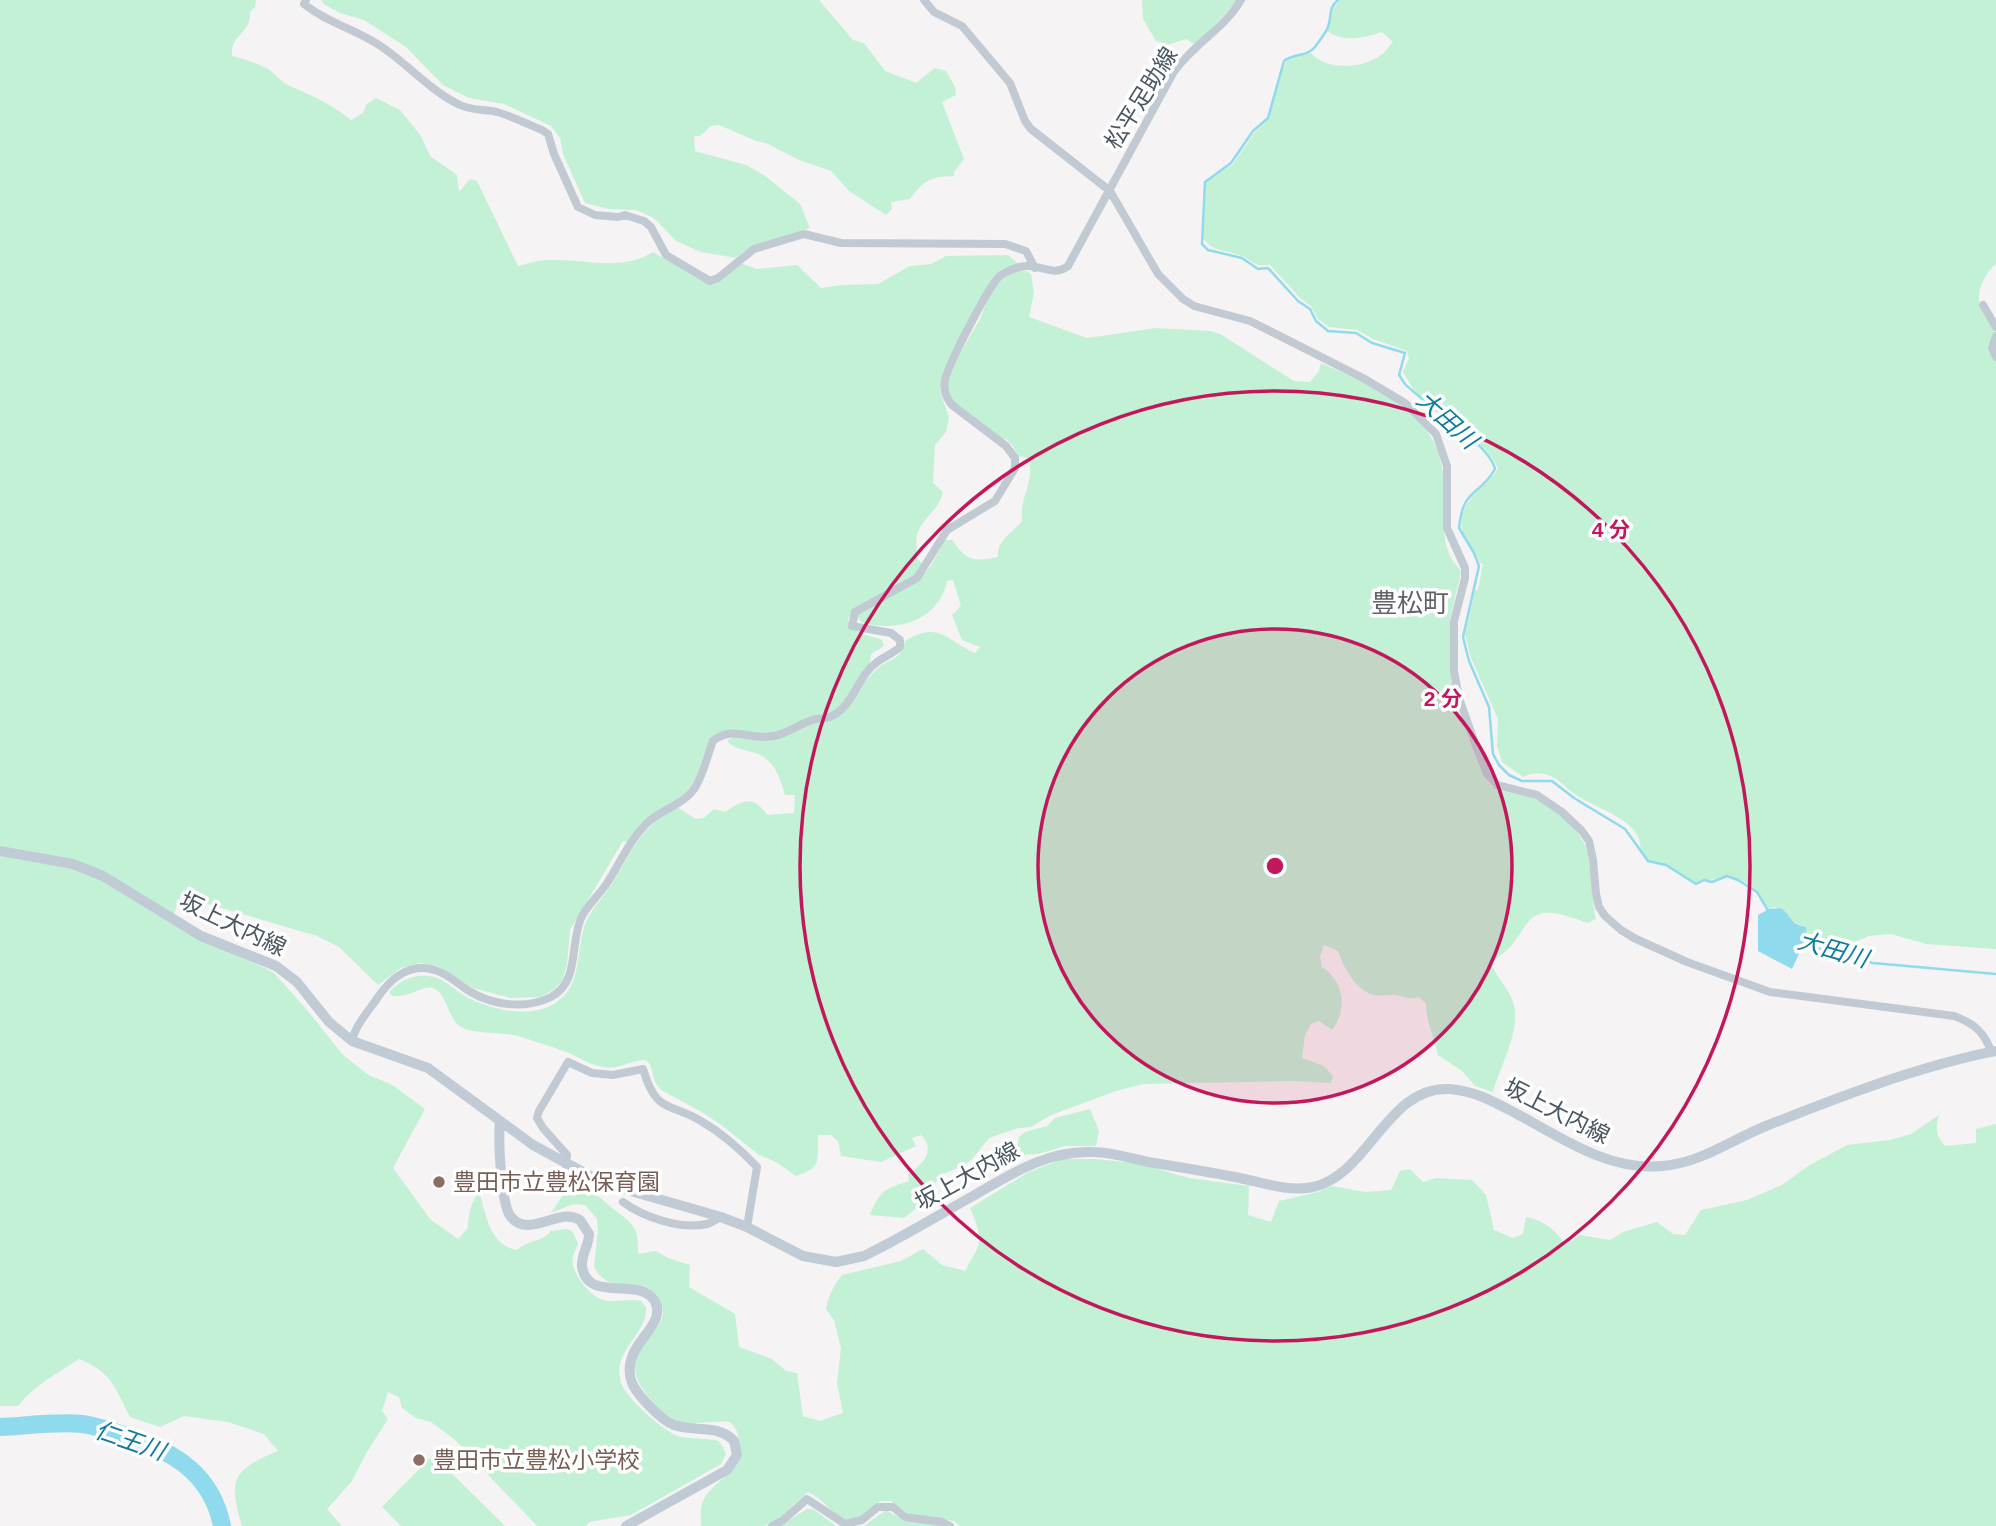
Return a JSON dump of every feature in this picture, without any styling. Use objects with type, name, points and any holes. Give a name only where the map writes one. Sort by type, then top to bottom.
[{"type":"main road","name":"坂上大内線","points":[[0,851],[73,863],[103,876],[201,936],[276,966],[297,982],[329,1022],[352,1041],[428,1068],[500,1122],[566,1165],[620,1189],[676,1202],[721,1217],[747,1227],[803,1256],[825,1261],[849,1260],[881,1248],[1025,1166],[1055,1155],[1095,1152],[1291,1189],[1315,1186],[1330,1180],[1345,1169],[1414,1097],[1448,1089],[1480,1095],[1608,1160],[1639,1166],[1662,1166],[1690,1161],[1760,1128],[1839,1097],[1994,1051]]},
{"type":"main road","points":[[500,1122],[498,1138],[510,1217],[529,1225],[565,1215],[580,1220],[589,1234],[582,1263],[590,1281],[604,1288],[637,1290],[653,1299],[657,1311],[656,1319],[632,1355],[629,1368],[632,1383],[645,1400],[671,1424],[691,1429],[720,1430],[734,1441],[737,1455],[727,1470],[626,1526]]},
{"type":"street","points":[[306,0],[304,4],[314,12],[379,45],[409,66],[432,88],[459,105],[471,110],[495,111],[548,134],[578,207],[595,215],[625,215],[644,221],[651,227],[666,255],[706,280],[718,278],[754,249],[804,234],[841,243],[1005,244],[1026,251],[1035,268]]},
{"type":"street","points":[[924,0],[933,12],[962,26],[1010,83],[1031,130],[1110,191],[1158,274],[1183,299],[1194,306],[1250,321],[1363,377],[1405,402],[1436,434],[1447,466],[1447,528],[1465,568],[1454,621],[1454,671],[1459,698],[1487,774],[1497,785],[1537,795],[1562,812],[1589,841],[1595,894],[1605,916],[1628,934],[1687,962],[1770,992],[1954,1016],[1980,1029],[1994,1051]]},
{"type":"street","name":"松平足助線","points":[[1035,268],[1055,271],[1068,265],[1181,62],[1231,15],[1241,0]]},
{"type":"street","points":[[352,1041],[358,1026],[392,979],[414,969],[438,971],[470,992],[489,1000],[519,1005],[552,997],[567,982],[572,970],[576,932],[586,910],[645,825],[658,814],[687,798],[696,786],[713,741],[730,733],[767,737],[816,719],[829,718],[849,703],[876,662],[891,656],[900,647],[900,640],[891,633],[852,626],[852,620],[860,608],[917,578],[947,530],[995,501],[1015,468],[1015,458],[1006,446],[946,398],[945,380],[952,360],[995,280],[1002,274],[1026,266],[1035,268]]},
{"type":"street","points":[[1983,305],[1996,327]]},
{"type":"street","points":[[1996,336],[1992,348],[1996,357]]},
{"type":"street","points":[[566,1165],[567,1155],[542,1128],[537,1118],[568,1062],[592,1073],[613,1076],[643,1069],[648,1087],[662,1103],[699,1120],[744,1153],[757,1167],[747,1227]]},
{"type":"street","points":[[623,1202],[664,1222],[707,1224],[721,1217]]},
{"type":"street","points":[[772,1526],[795,1512],[807,1499],[845,1524],[862,1520],[878,1507],[893,1507],[905,1517],[942,1522],[950,1526]]},
{"type":"green space","points":[[0,0],[256,0],[248,25],[234,43],[232,56],[268,69],[287,84],[322,101],[351,120],[363,113],[366,105],[376,98],[400,110],[421,136],[430,156],[457,175],[459,192],[470,179],[477,181],[518,266],[551,260],[618,263],[641,258],[653,252],[706,283],[740,263],[757,269],[797,265],[821,288],[878,284],[910,266],[931,264],[946,256],[1008,255],[1019,264],[992,279],[943,371],[940,391],[949,418],[946,432],[935,445],[933,483],[943,492],[917,535],[917,558],[924,566],[916,575],[864,603],[848,619],[856,631],[882,640],[884,646],[871,654],[868,667],[848,700],[831,712],[778,733],[729,731],[715,735],[709,741],[695,780],[687,791],[676,801],[654,813],[628,842],[623,841],[570,930],[567,965],[562,981],[553,990],[540,997],[510,998],[473,988],[438,966],[420,963],[401,968],[378,985],[339,947],[317,936],[208,904],[195,895],[180,897],[174,914],[106,873],[35,852],[0,846]]},
{"type":"green space","points":[[321,0],[819,0],[853,40],[864,43],[885,71],[916,83],[935,68],[946,71],[955,87],[956,95],[942,102],[964,159],[954,176],[928,181],[910,199],[891,202],[892,209],[886,215],[849,191],[831,171],[719,125],[711,126],[700,136],[694,136],[695,151],[746,165],[764,175],[800,204],[810,228],[747,250],[736,258],[701,252],[676,241],[654,218],[636,210],[609,209],[585,203],[563,154],[560,138],[551,126],[504,104],[469,98],[443,85],[406,47],[364,20],[340,13]]},
{"type":"green space","points":[[1142,0],[1238,0],[1194,44],[1186,39],[1167,45],[1156,41],[1143,19]]},
{"type":"green space","points":[[1340,0],[1996,0],[1996,264],[1985,278],[1979,302],[1994,326],[1991,353],[1996,362],[1996,949],[1926,944],[1891,934],[1869,936],[1841,947],[1807,936],[1806,927],[1775,907],[1769,909],[1756,891],[1743,881],[1727,876],[1696,883],[1667,865],[1650,862],[1640,852],[1640,841],[1635,832],[1618,817],[1576,795],[1549,775],[1539,773],[1523,777],[1502,762],[1497,746],[1498,719],[1471,658],[1465,635],[1483,564],[1462,529],[1462,519],[1468,503],[1498,469],[1494,460],[1466,431],[1426,398],[1416,394],[1403,372],[1409,358],[1407,351],[1373,339],[1357,330],[1329,327],[1318,319],[1311,306],[1300,298],[1270,265],[1258,265],[1212,247],[1203,238],[1206,182],[1233,164],[1255,132],[1269,118],[1280,71],[1288,59],[1311,53],[1326,63],[1355,65],[1373,60],[1393,42],[1382,32],[1347,38],[1327,31],[1330,13]]},
{"type":"green space","points":[[1017,270],[1031,274],[1034,293],[1029,317],[1087,338],[1156,328],[1210,331],[1220,334],[1294,381],[1310,382],[1319,371],[1321,363],[1340,371],[1396,402],[1426,430],[1436,448],[1442,468],[1446,544],[1450,557],[1461,572],[1450,618],[1456,699],[1452,703],[1456,715],[1463,718],[1478,761],[1493,787],[1528,796],[1544,804],[1569,823],[1581,837],[1589,861],[1596,919],[1588,923],[1559,914],[1537,915],[1528,922],[1511,946],[1491,964],[1511,997],[1515,1013],[1509,1047],[1493,1092],[1475,1086],[1462,1071],[1438,1055],[1426,1004],[1419,997],[1376,996],[1367,992],[1351,977],[1338,951],[1324,945],[1320,957],[1322,967],[1335,980],[1342,1005],[1332,1030],[1319,1021],[1311,1024],[1305,1035],[1302,1058],[1324,1066],[1333,1076],[1331,1083],[1293,1081],[1143,1084],[1116,1091],[1051,1115],[1031,1127],[989,1138],[963,1166],[940,1175],[924,1202],[904,1218],[870,1215],[880,1195],[909,1181],[908,1174],[926,1157],[928,1146],[921,1135],[912,1138],[916,1146],[881,1162],[841,1156],[838,1141],[831,1135],[818,1135],[818,1157],[815,1166],[796,1176],[776,1162],[759,1155],[700,1111],[661,1090],[655,1082],[650,1064],[645,1060],[609,1068],[518,1036],[466,1029],[456,1023],[442,995],[433,988],[392,996],[389,992],[407,979],[428,976],[442,980],[468,998],[500,1009],[535,1011],[555,1003],[571,987],[575,977],[583,932],[590,914],[636,844],[662,816],[677,807],[696,819],[704,818],[714,809],[725,812],[747,802],[757,804],[767,815],[794,813],[795,795],[785,795],[771,764],[762,756],[735,747],[727,741],[733,737],[769,738],[788,734],[820,721],[826,723],[848,705],[868,678],[900,653],[905,641],[917,635],[935,632],[975,653],[980,647],[962,640],[952,615],[961,606],[953,580],[947,581],[935,606],[914,621],[888,626],[874,625],[861,622],[857,616],[919,580],[930,567],[945,540],[952,540],[971,558],[998,557],[1003,541],[1022,521],[1030,475],[1028,458],[1018,456],[1006,439],[1000,439],[953,401],[948,390],[954,364],[980,319],[992,289],[998,281]]},
{"type":"green space","points":[[0,854],[73,868],[90,874],[219,948],[274,973],[343,1055],[370,1076],[391,1084],[425,1109],[393,1168],[430,1219],[458,1239],[468,1228],[471,1209],[479,1191],[490,1227],[500,1242],[517,1250],[551,1231],[567,1229],[573,1232],[578,1244],[573,1265],[588,1290],[596,1297],[606,1300],[641,1301],[646,1307],[644,1321],[620,1364],[623,1387],[633,1401],[666,1430],[681,1437],[719,1441],[726,1453],[721,1464],[631,1515],[589,1522],[586,1526],[537,1526],[453,1438],[431,1422],[416,1418],[402,1408],[399,1397],[388,1392],[382,1411],[388,1419],[352,1481],[327,1509],[342,1526],[242,1526],[235,1497],[238,1478],[251,1464],[278,1451],[264,1434],[228,1422],[184,1416],[160,1427],[130,1417],[106,1375],[79,1359],[38,1386],[18,1406],[0,1406]]},
{"type":"green space","points":[[1090,1109],[1099,1131],[1096,1146],[1066,1146],[1038,1154],[1022,1155],[1017,1148],[1019,1137],[1025,1132],[1047,1126],[1055,1118]]},
{"type":"green space","points":[[1939,1115],[1937,1131],[1945,1146],[1976,1143],[1976,1129],[1996,1124],[1996,1526],[960,1526],[954,1521],[907,1513],[891,1501],[880,1501],[854,1522],[840,1517],[808,1492],[776,1521],[764,1526],[701,1526],[701,1506],[706,1495],[737,1462],[740,1453],[736,1430],[730,1422],[678,1421],[655,1405],[639,1383],[635,1368],[637,1356],[662,1317],[662,1307],[657,1297],[644,1287],[612,1283],[599,1275],[594,1267],[597,1219],[585,1205],[573,1204],[551,1213],[567,1189],[589,1190],[632,1225],[637,1234],[638,1254],[656,1251],[690,1265],[689,1287],[735,1314],[739,1347],[772,1359],[786,1371],[797,1373],[803,1416],[820,1421],[843,1413],[837,1383],[841,1348],[834,1320],[826,1309],[828,1299],[842,1275],[901,1261],[923,1249],[942,1265],[966,1271],[979,1244],[978,1228],[970,1208],[1029,1172],[1063,1159],[1136,1163],[1189,1178],[1249,1186],[1248,1215],[1271,1222],[1279,1201],[1332,1186],[1365,1192],[1391,1190],[1400,1171],[1410,1169],[1423,1182],[1436,1178],[1472,1180],[1486,1195],[1494,1230],[1513,1238],[1523,1234],[1526,1217],[1549,1226],[1566,1245],[1580,1235],[1610,1240],[1623,1232],[1657,1222],[1673,1234],[1685,1235],[1701,1210],[1747,1200],[1782,1185],[1808,1166],[1847,1145],[1890,1140],[1911,1134]]},
{"type":"green space","points":[[433,1455],[505,1526],[401,1526],[382,1507]]},
{"type":"green space","points":[[807,1509],[813,1509],[836,1526],[780,1526]]},
{"type":"green space","points":[[886,1510],[905,1521],[927,1521],[944,1526],[864,1526]]},
{"type":"water","points":[[1780,908],[1793,922],[1806,927],[1807,936],[1792,969],[1758,951],[1758,915],[1769,909]]},
{"type":"waterway","name":"大田川","points":[[1338,0],[1331,9],[1327,29],[1315,47],[1284,61],[1268,118],[1253,131],[1231,163],[1205,182],[1202,244],[1208,250],[1242,258],[1258,269],[1268,268],[1298,301],[1310,309],[1316,321],[1328,331],[1356,333],[1372,343],[1405,353],[1399,375],[1405,384],[1469,436],[1490,459],[1495,469],[1464,505],[1459,528],[1479,566],[1463,637],[1469,661],[1489,707],[1493,754],[1499,765],[1509,775],[1522,781],[1552,781],[1574,798],[1625,829],[1648,861],[1666,865],[1696,884],[1727,876],[1738,880],[1757,892],[1769,912]]},
{"type":"waterway","name":"大田川","points":[[1802,944],[1873,963],[1996,974]]},
{"type":"waterway","name":"仁王川","points":[[0,1427],[51,1423],[82,1424],[106,1429],[162,1450],[176,1458],[200,1479],[210,1493],[222,1526]]},
{"type":"place","name":"豊田市立豊松保育園","points":[[439,1182]]},
{"type":"place","name":"豊田市立豊松小学校","points":[[419,1460]]},
{"type":"district","name":"豊松町","points":[[1410,603]]}]
